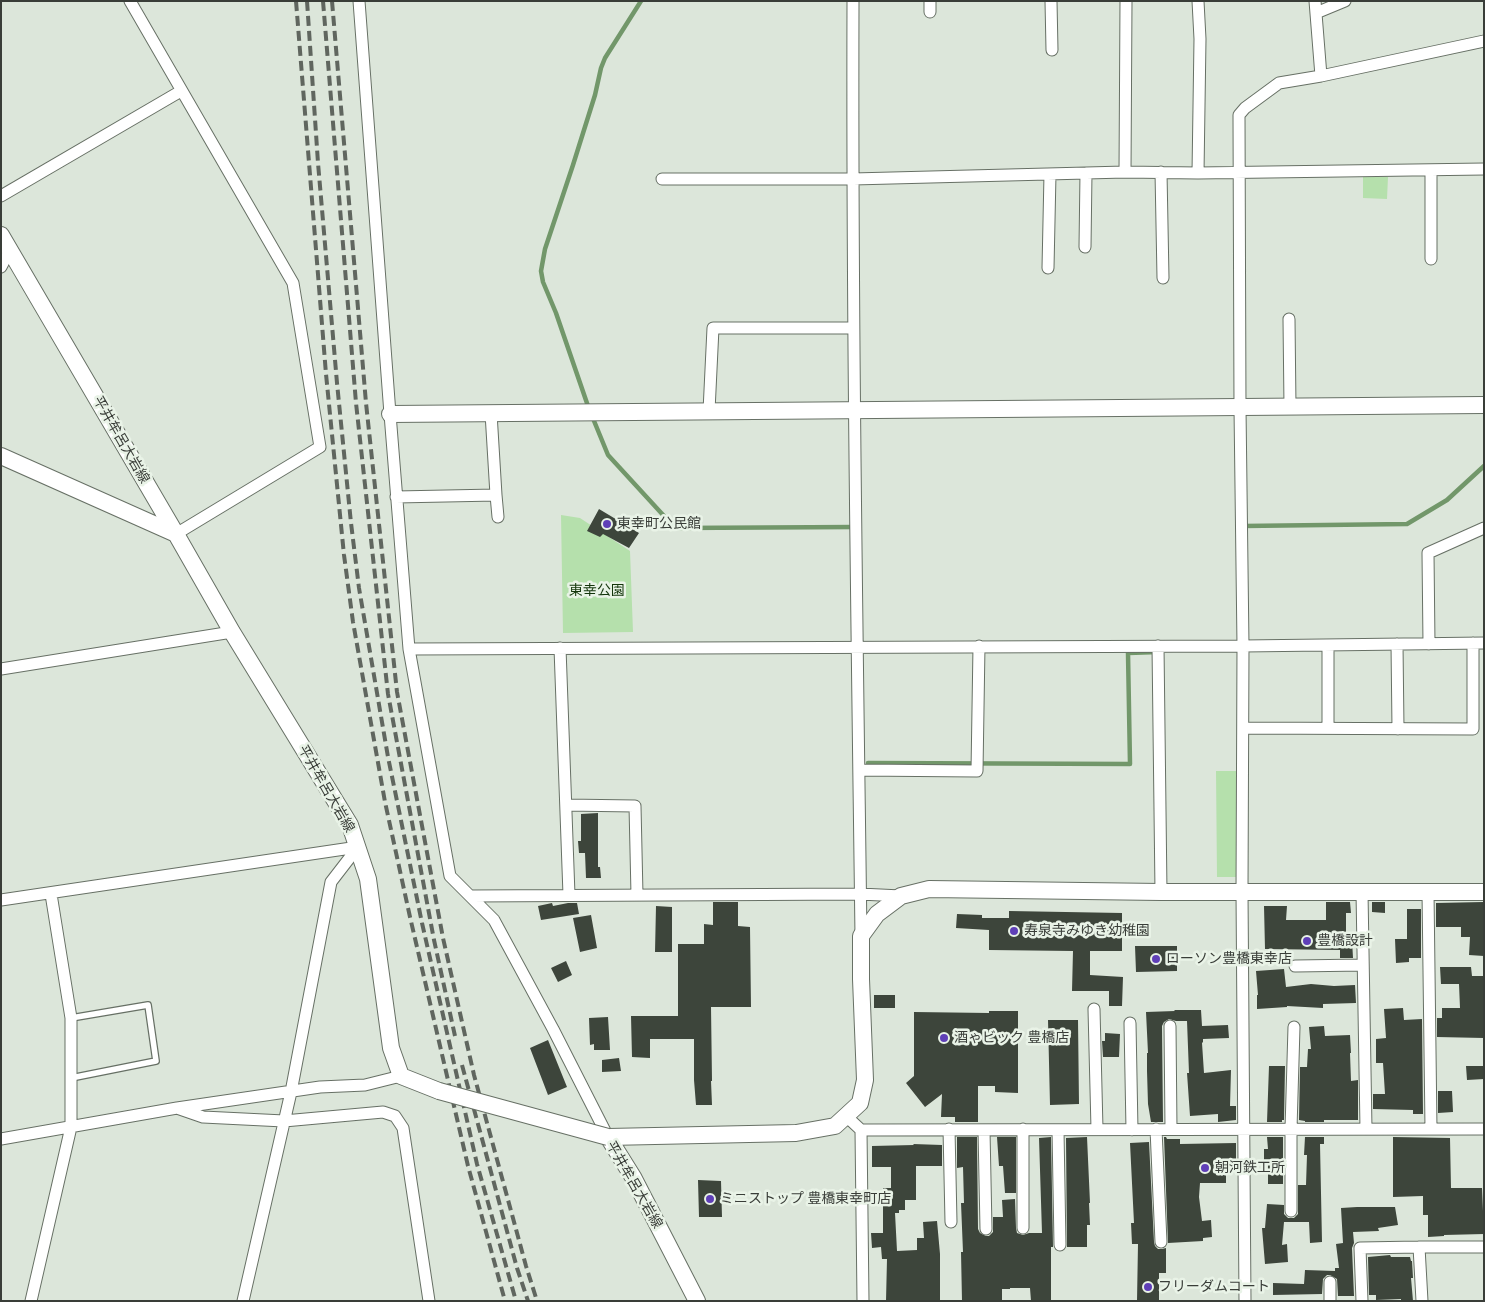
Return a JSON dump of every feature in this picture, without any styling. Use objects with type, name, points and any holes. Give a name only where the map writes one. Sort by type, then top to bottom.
[{"type":"street","points":[[1,456],[176,534],[320,447],[293,283],[130,1]]},
{"type":"street","points":[[358,1],[409,649],[450,876],[494,920],[553,1029],[608,1137],[796,1133],[835,1126],[860,1103],[865,1080],[861,979],[854,410],[853,1]]},
{"type":"street","points":[[1052,1],[1052,50]]},
{"type":"street","points":[[1126,1],[1126,172]]},
{"type":"street","points":[[1198,1],[1200,39],[1198,173]]},
{"type":"street","points":[[1320,76],[1316,7],[1345,1]]},
{"type":"street","points":[[1245,1301],[1239,115],[1245,108],[1279,83],[1484,41]]},
{"type":"street","points":[[1,196],[182,91]]},
{"type":"street","points":[[662,179],[852,179],[1126,172],[1198,173],[1484,169]]},
{"type":"street","points":[[1431,170],[1431,259]]},
{"type":"street","points":[[1161,172],[1162,278]]},
{"type":"street","points":[[1085,247],[1086,173]]},
{"type":"street","points":[[1048,268],[1050,174]]},
{"type":"street","name":"平井牟呂大岩線","points":[[1,235],[232,632],[350,825],[368,879],[391,1048],[401,1076],[439,1091],[608,1137],[633,1177],[697,1301]]},
{"type":"street","points":[[1,267],[10,250]]},
{"type":"street","points":[[1289,319],[1290,407]]},
{"type":"street","points":[[709,411],[713,328],[854,328]]},
{"type":"street","points":[[390,414],[1484,405]]},
{"type":"street","points":[[491,413],[498,516]]},
{"type":"street","points":[[396,497],[496,495]]},
{"type":"street","points":[[1429,644],[1428,553],[1484,528]]},
{"type":"street","points":[[1,668],[232,632]]},
{"type":"street","points":[[409,649],[1243,646],[1478,643],[1473,728],[1243,728]]},
{"type":"street","points":[[1397,644],[1398,729]]},
{"type":"street","points":[[1328,645],[1328,728]]},
{"type":"street","points":[[859,770],[977,771],[979,646]]},
{"type":"street","points":[[1158,646],[1161,892]]},
{"type":"street","points":[[560,648],[568,895]]},
{"type":"street","points":[[566,804],[635,806],[636,895]]},
{"type":"street","points":[[1,900],[358,847]]},
{"type":"street","points":[[243,1301],[291,1092],[331,882],[358,847]]},
{"type":"street","points":[[470,896],[860,894],[901,896],[930,889],[1161,892],[1484,892]]},
{"type":"street","points":[[1362,892],[1366,1129]]},
{"type":"street","points":[[1428,892],[1431,1129]]},
{"type":"street","points":[[31,1301],[71,1127],[71,1018],[51,894]]},
{"type":"street","points":[[861,936],[877,914],[901,896]]},
{"type":"street","points":[[1295,966],[1363,965]]},
{"type":"street","points":[[1094,1009],[1097,1129]]},
{"type":"street","points":[[1130,1023],[1132,1130]]},
{"type":"street","points":[[1170,1026],[1171,1129]]},
{"type":"street","points":[[1291,1211],[1294,1027]]},
{"type":"street","points":[[1,1139],[177,1108],[320,1087],[365,1085],[401,1076]]},
{"type":"street","points":[[177,1108],[203,1117],[284,1121],[383,1112],[395,1116],[403,1128],[429,1301]]},
{"type":"street","points":[[846,1116],[861,1130],[1484,1129]]},
{"type":"street","points":[[1156,1129],[1161,1242]]},
{"type":"street","points":[[861,1130],[863,1301]]},
{"type":"street","points":[[949,1130],[950,1222]]},
{"type":"street","points":[[984,1130],[986,1229]]},
{"type":"street","points":[[1023,1130],[1023,1228]]},
{"type":"street","points":[[1058,1130],[1060,1245]]},
{"type":"street","points":[[1419,1246],[1422,1301]]},
{"type":"street","points":[[1362,1301],[1360,1248],[1484,1246]]},
{"type":"street","points":[[1330,1282],[1330,1301]]},
{"type":"lane","points":[[71,1018],[148,1005],[156,1061],[71,1078]]},
{"type":"green space","points":[[1363,177],[1388,177],[1387,199],[1363,198]]},
{"type":"green space","name":"東幸公園","points":[[561,515],[580,518],[630,551],[633,632],[563,633]]},
{"type":"green space","points":[[1216,771],[1237,771],[1237,877],[1217,877]]},
{"type":"building","name":"東幸町公民館","points":[[599,509],[639,533],[629,548],[603,534],[600,537],[587,531]]},
{"type":"building","points":[[598,813],[598,867],[600,867],[601,878],[586,878],[585,853],[579,853],[578,841],[581,841],[581,814]]},
{"type":"building","points":[[713,902],[738,902],[738,926],[750,927],[751,1007],[711,1007],[712,1105],[696,1105],[694,1039],[650,1039],[650,1058],[632,1057],[631,1016],[678,1016],[678,944],[704,944],[704,924],[713,925]]},
{"type":"building","points":[[1326,902],[1350,902],[1351,913],[1346,913],[1346,940],[1352,940],[1353,958],[1340,958],[1340,950],[1265,949],[1264,906],[1287,906],[1286,920],[1326,920]]},
{"type":"building","points":[[1372,902],[1385,902],[1385,913],[1372,912]]},
{"type":"building","points":[[1484,902],[1484,956],[1469,955],[1470,937],[1461,937],[1461,927],[1436,927],[1436,903]]},
{"type":"building","points":[[552,903],[553,906],[577,903],[579,914],[541,920],[538,906]]},
{"type":"building","points":[[656,906],[672,907],[672,952],[655,952]]},
{"type":"building","points":[[1407,909],[1421,909],[1421,958],[1409,958],[1409,962],[1396,963],[1395,939],[1407,939]]},
{"type":"building","points":[[1009,911],[1122,913],[1122,951],[1090,951],[1090,975],[1123,977],[1122,1006],[1109,1006],[1109,991],[1072,991],[1073,951],[989,950],[989,930],[956,928],[957,914],[982,915],[982,918],[1009,918]]},
{"type":"building","points":[[591,915],[597,948],[580,952],[573,918]]},
{"type":"building","name":"ローソン豊橋東幸店","points":[[1135,946],[1177,946],[1177,971],[1136,972]]},
{"type":"building","points":[[566,961],[572,975],[558,982],[551,968]]},
{"type":"building","points":[[1440,967],[1471,967],[1472,976],[1484,976],[1484,1038],[1437,1037],[1437,1018],[1442,1018],[1442,1008],[1460,1008],[1459,984],[1441,984]]},
{"type":"building","points":[[1284,969],[1286,987],[1311,984],[1355,985],[1356,1003],[1323,1004],[1323,1008],[1287,1006],[1257,1009],[1256,971]]},
{"type":"building","points":[[874,995],[895,995],[895,1008],[874,1008]]},
{"type":"building","points":[[1403,1008],[1404,1020],[1422,1019],[1423,1114],[1413,1114],[1413,1110],[1373,1109],[1373,1094],[1385,1094],[1383,1063],[1376,1063],[1376,1039],[1386,1038],[1384,1009]]},
{"type":"building","points":[[1201,1010],[1202,1026],[1228,1025],[1229,1038],[1203,1039],[1204,1073],[1231,1070],[1230,1106],[1236,1106],[1236,1120],[1218,1122],[1218,1114],[1190,1116],[1187,1073],[1189,1073],[1187,1021],[1169,1019],[1162,1026],[1163,1122],[1151,1122],[1148,1104],[1146,1012]]},
{"type":"building","points":[[989,1011],[1018,1011],[1018,1093],[995,1092],[995,1086],[978,1086],[978,1122],[955,1122],[955,1117],[941,1117],[942,1094],[925,1107],[906,1083],[914,1076],[914,1012],[989,1013]]},
{"type":"building","points":[[608,1017],[610,1050],[594,1050],[594,1044],[590,1045],[589,1018]]},
{"type":"building","points":[[1048,1020],[1078,1020],[1079,1104],[1050,1105]]},
{"type":"building","points":[[1324,1026],[1325,1036],[1350,1035],[1351,1081],[1358,1080],[1358,1120],[1305,1122],[1299,1120],[1300,1067],[1307,1067],[1308,1049],[1311,1049],[1309,1027]]},
{"type":"building","points":[[1105,1033],[1120,1034],[1119,1057],[1103,1057],[1102,1041],[1105,1041]]},
{"type":"building","points":[[548,1040],[567,1087],[548,1095],[530,1048]]},
{"type":"building","points":[[619,1058],[621,1071],[602,1072],[602,1060]]},
{"type":"building","points":[[1269,1066],[1285,1066],[1284,1120],[1282,1122],[1267,1122]]},
{"type":"building","points":[[1466,1066],[1484,1066],[1484,1079],[1467,1080]]},
{"type":"building","points":[[1438,1091],[1452,1091],[1453,1112],[1438,1113]]},
{"type":"building","points":[[957,1137],[977,1137],[978,1229],[980,1233],[989,1236],[993,1232],[993,1217],[1003,1217],[1002,1200],[1015,1199],[1017,1233],[1023,1235],[1042,1233],[1039,1138],[1051,1137],[1053,1247],[1051,1247],[1051,1301],[1031,1301],[1030,1288],[1010,1288],[1002,1289],[1002,1301],[962,1301],[961,1203],[964,1203],[963,1167],[957,1168]]},
{"type":"building","points":[[997,1137],[1016,1137],[1016,1193],[1005,1193],[1003,1166],[999,1166]]},
{"type":"building","points":[[1087,1137],[1090,1225],[1087,1225],[1087,1247],[1067,1247],[1066,1138]]},
{"type":"building","points":[[1164,1137],[1167,1139],[1180,1139],[1180,1144],[1236,1143],[1236,1163],[1226,1162],[1226,1183],[1200,1183],[1199,1197],[1202,1221],[1211,1220],[1212,1237],[1203,1238],[1203,1241],[1168,1243]]},
{"type":"building","points":[[1267,1137],[1283,1137],[1283,1184],[1268,1184],[1268,1164],[1264,1164],[1264,1149],[1268,1149]]},
{"type":"building","points":[[1305,1137],[1324,1137],[1324,1144],[1320,1144],[1322,1242],[1310,1243],[1309,1222],[1284,1222],[1282,1245],[1287,1244],[1288,1262],[1265,1264],[1262,1228],[1265,1228],[1267,1204],[1284,1205],[1284,1214],[1288,1218],[1294,1218],[1298,1214],[1298,1185],[1306,1185],[1307,1155],[1304,1155]]},
{"type":"building","points":[[1393,1137],[1450,1138],[1451,1188],[1482,1188],[1484,1234],[1428,1237],[1428,1215],[1423,1215],[1423,1196],[1393,1197]]},
{"type":"building","points":[[1149,1142],[1154,1242],[1158,1249],[1166,1248],[1166,1273],[1159,1273],[1159,1301],[1137,1301],[1138,1244],[1132,1244],[1131,1223],[1134,1223],[1130,1143]]},
{"type":"building","points":[[942,1145],[942,1166],[916,1166],[916,1200],[905,1200],[905,1210],[899,1210],[899,1213],[895,1213],[897,1251],[917,1250],[917,1238],[924,1238],[923,1222],[937,1221],[940,1254],[940,1301],[886,1301],[887,1259],[882,1259],[881,1247],[872,1248],[871,1233],[883,1233],[883,1188],[891,1188],[891,1167],[872,1167],[872,1146]]},
{"type":"building","name":"ミニストップ 豊橋東幸町店","points":[[698,1180],[721,1181],[722,1217],[699,1217]]},
{"type":"building","points":[[1395,1207],[1398,1225],[1378,1228],[1379,1231],[1353,1232],[1354,1296],[1338,1296],[1337,1279],[1330,1275],[1323,1279],[1322,1294],[1273,1295],[1273,1283],[1304,1284],[1305,1270],[1335,1271],[1335,1268],[1339,1268],[1336,1244],[1343,1243],[1341,1208]]},
{"type":"building","points":[[1390,1255],[1391,1257],[1410,1257],[1412,1261],[1413,1301],[1401,1301],[1401,1299],[1376,1300],[1376,1295],[1369,1295],[1368,1257]]},
{"type":"waterway","points":[[589,409],[556,313],[543,282],[541,271],[545,249],[595,95],[601,68],[605,58],[641,1]]},
{"type":"waterway","points":[[592,416],[608,455],[675,528],[855,527]]},
{"type":"waterway","points":[[1243,526],[1407,524],[1447,500],[1484,466]]},
{"type":"waterway","points":[[868,763],[1130,764],[1128,653],[1158,652]]},
{"type":"railway","points":[[296,1],[326,374],[344,555],[353,622],[385,802],[410,917],[468,1166],[505,1301]]},
{"type":"railway","points":[[307,1],[318,163],[337,383],[359,588],[388,757],[422,923],[477,1164],[516,1301]]},
{"type":"railway","points":[[323,1],[356,403],[388,694],[434,940],[455,1036]]},
{"type":"railway","points":[[332,1],[366,403],[397,692],[443,938],[474,1075],[537,1301]]},
{"type":"railway","points":[[462,1065],[517,1268],[528,1301]]},
{"type":"place","name":"東幸町公民館","points":[[607,524]]},
{"type":"place","name":"寿泉寺みゆき幼稚園","points":[[1014,931]]},
{"type":"place","name":"豊橋設計","points":[[1307,941]]},
{"type":"place","name":"ローソン豊橋東幸店","points":[[1156,959]]},
{"type":"place","name":"酒ゃビック 豊橋店","points":[[944,1038]]},
{"type":"place","name":"朝河鉄工所","points":[[1205,1168]]},
{"type":"place","name":"ミニストップ 豊橋東幸町店","points":[[710,1199]]},
{"type":"place","name":"フリーダムコート","points":[[1148,1287]]}]
